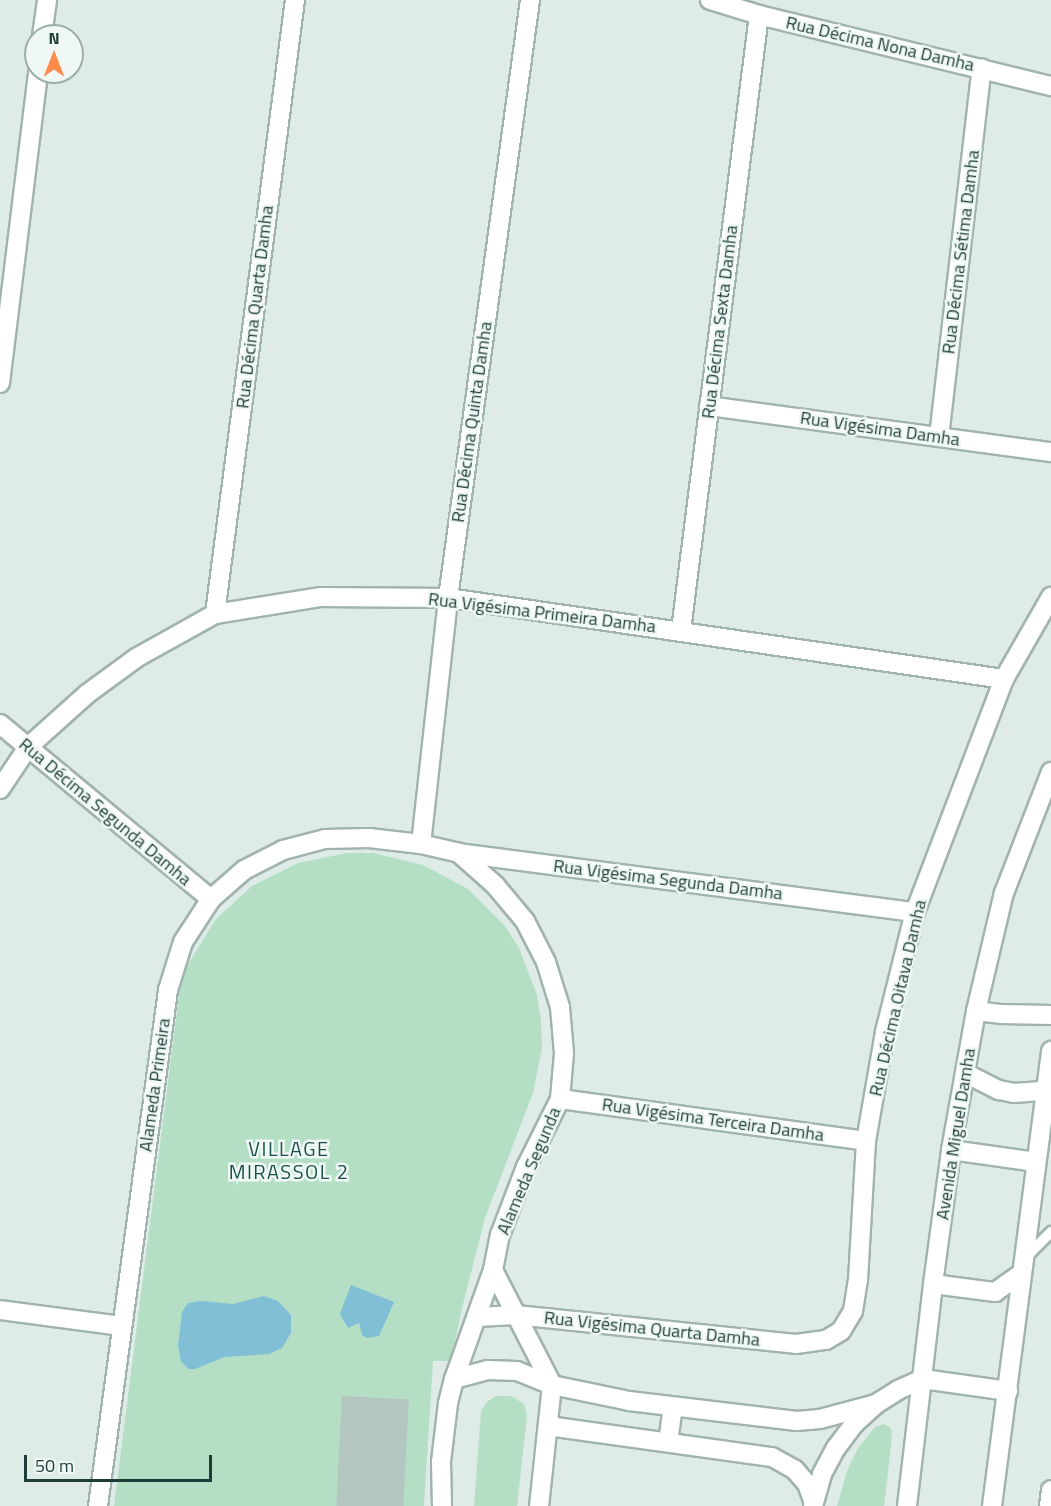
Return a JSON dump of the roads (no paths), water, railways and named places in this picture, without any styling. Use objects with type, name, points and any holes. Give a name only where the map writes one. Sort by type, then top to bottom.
[{"type":"street","points":[[44,24],[47,0]]},
{"type":"street","name":"Rua Décima Quarta Damha","points":[[215,614],[295,0]]},
{"type":"street","name":"Rua Décima Quinta Damha","points":[[421,844],[448,598],[530,0]]},
{"type":"street","name":"Rua Décima Nona Damha","points":[[710,0],[759,15],[1051,86]]},
{"type":"street","name":"Rua Décima Sexta Damha","points":[[681,630],[759,15]]},
{"type":"street","name":"Rua Décima Sétima Damha","points":[[939,437],[982,68]]},
{"type":"street","points":[[0,383],[37,84]]},
{"type":"street","name":"Rua Vigésima Damha","points":[[709,406],[1051,452]]},
{"type":"street","name":"Rua Vigésima Primeira Damha","points":[[0,789],[28,747],[87,694],[136,658],[215,614],[320,597],[448,598],[681,630],[1004,679]]},
{"type":"street","name":"Rua Décima Oitava Damha","points":[[826,1340],[841,1330],[854,1311],[858,1280],[866,1141],[885,1032],[915,912],[1004,679],[1051,597]]},
{"type":"street","name":"Rua Décima Segunda Damha","points":[[0,724],[211,899]]},
{"type":"street","name":"Avenida Miguel Damha","points":[[907,1506],[951,1150],[976,1011],[1005,893],[1051,772]]},
{"type":"street","name":"Alameda Primeira","points":[[98,1506],[168,990],[183,942],[211,899],[244,870],[283,850],[325,839],[369,838],[421,844]]},
{"type":"street","name":"Rua Vigésima Segunda Damha","points":[[421,844],[459,853],[915,912]]},
{"type":"street","name":"Alameda Segunda","points":[[442,1506],[441,1462],[448,1403],[454,1379],[493,1270],[500,1235],[526,1167],[560,1099],[564,1053],[560,1007],[546,962],[525,921],[495,885],[459,853]]},
{"type":"street","points":[[976,1011],[1051,1015]]},
{"type":"street","points":[[992,1506],[1022,1268],[1044,1162],[1051,1051]]},
{"type":"street","points":[[965,1073],[999,1090],[1030,1093],[1048,1090]]},
{"type":"street","name":"Rua Vigésima Terceira Damha","points":[[560,1099],[866,1141]]},
{"type":"street","points":[[951,1150],[1044,1162]]},
{"type":"street","points":[[933,1284],[995,1292],[1022,1268]]},
{"type":"street","points":[[493,1270],[552,1385],[538,1506]]},
{"type":"street","points":[[0,1310],[122,1326]]},
{"type":"street","name":"Rua Vigésima Quarta Damha","points":[[477,1317],[516,1315],[796,1344],[826,1340]]},
{"type":"street","points":[[454,1379],[488,1370],[517,1371],[552,1385],[673,1407],[796,1421],[820,1419],[876,1404]]},
{"type":"street","points":[[814,1505],[822,1474],[836,1448],[854,1424],[876,1404],[898,1390],[923,1379],[1008,1392]]},
{"type":"street","points":[[668,1442],[673,1407]]},
{"type":"street","points":[[548,1426],[772,1457],[795,1470],[807,1484],[814,1505]]},
{"type":"street","points":[[1049,1506],[1051,1490]]},
{"type":"lane","points":[[1022,1268],[1051,1232]]},
{"type":"water","points":[[351,1285],[394,1302],[379,1336],[367,1338],[362,1335],[359,1323],[348,1328],[340,1314]]},
{"type":"water","points":[[264,1296],[278,1301],[291,1315],[291,1333],[282,1348],[269,1354],[225,1357],[195,1369],[189,1369],[181,1362],[178,1345],[182,1312],[188,1303],[202,1301],[233,1304]]},
{"type":"district","name":"VILLAGE MIRASSOL 2","points":[[289,1160]]}]
